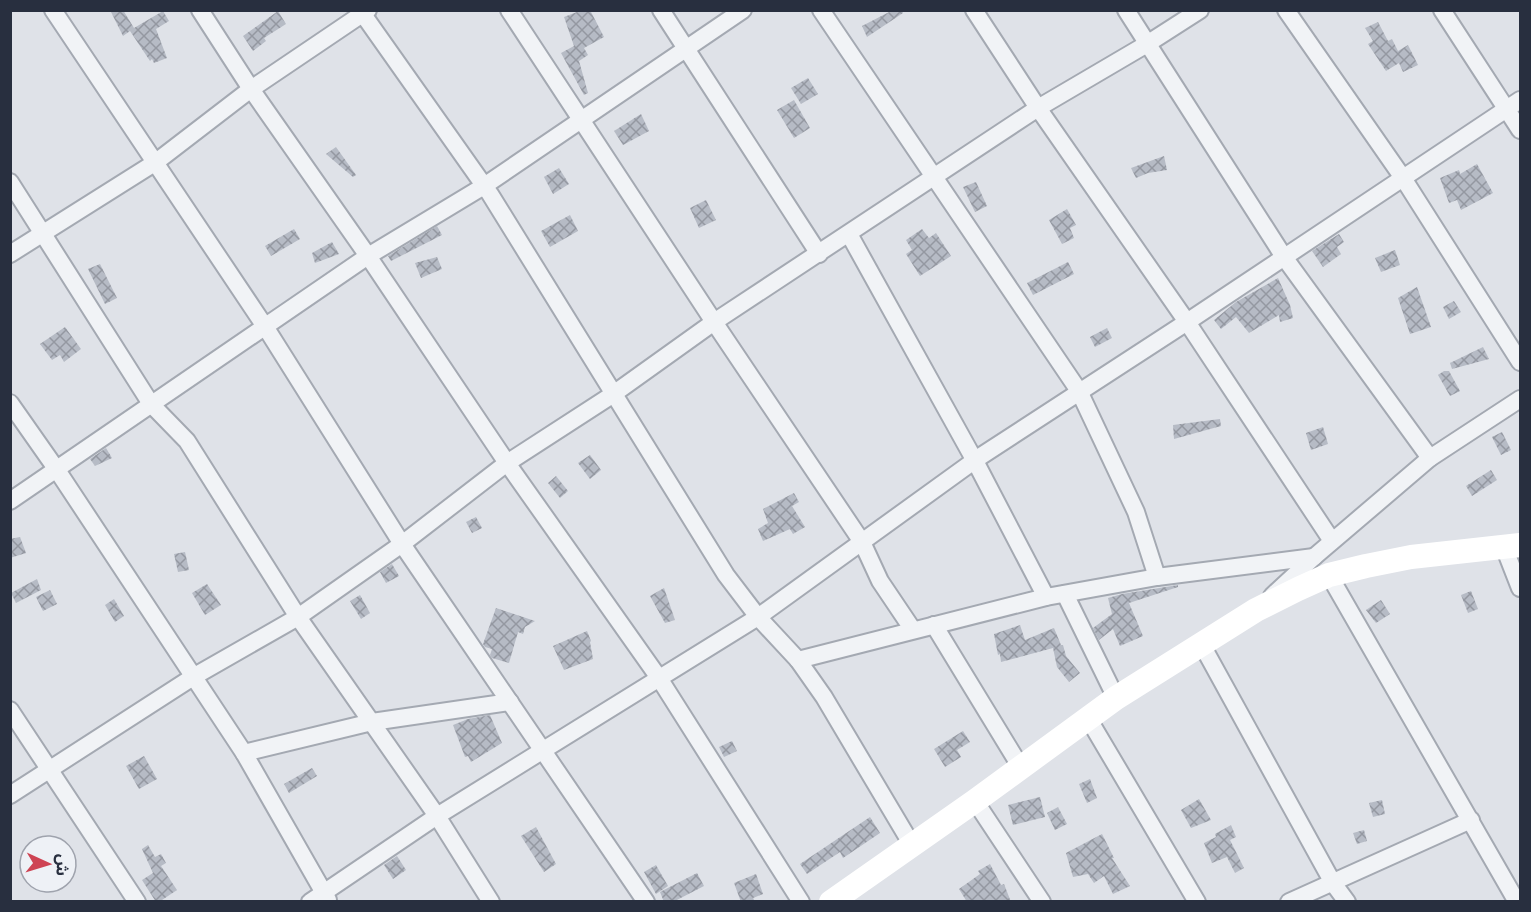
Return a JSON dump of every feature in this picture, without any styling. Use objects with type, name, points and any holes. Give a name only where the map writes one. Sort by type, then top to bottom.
[{"type":"main road","points":[[831,902],[1116,698],[1322,566],[1512,546]]},
{"type":"street","points":[[53,10],[266,328],[402,544],[646,902]]},
{"type":"street","points":[[200,10],[250,89],[659,678],[801,902]]},
{"type":"street","points":[[509,10],[862,542],[880,581],[913,630]]},
{"type":"street","points":[[661,10],[819,254]]},
{"type":"street","points":[[10,501],[266,328],[368,256],[484,186],[743,10]]},
{"type":"street","points":[[821,10],[1079,391],[1136,512],[1157,577]]},
{"type":"street","points":[[974,10],[1038,108],[1187,322],[1332,541]]},
{"type":"street","points":[[1126,10],[1284,257],[1430,458]]},
{"type":"street","points":[[10,795],[193,676],[298,617],[402,544],[507,462],[612,394],[714,322],[1038,108],[1200,10]]},
{"type":"street","points":[[1286,10],[1403,178],[1521,362]]},
{"type":"street","points":[[1442,10],[1514,104],[1521,130]]},
{"type":"street","points":[[10,254],[156,162],[250,89],[363,12],[484,186],[726,575],[758,617],[798,660],[825,697],[912,845]]},
{"type":"street","points":[[10,403],[57,470],[244,753],[320,898],[437,816],[758,617],[975,461],[1514,104]]},
{"type":"street","points":[[10,182],[151,404],[187,441],[298,617],[437,816],[491,902]]},
{"type":"street","points":[[849,234],[975,461],[1046,597]]},
{"type":"street","points":[[1322,566],[1332,541],[1430,458],[1521,399]]},
{"type":"street","points":[[1512,546],[1521,588]]},
{"type":"street","points":[[798,660],[1046,597],[1157,577],[1322,566]]},
{"type":"street","points":[[1322,566],[1517,902]]},
{"type":"street","points":[[1065,594],[1116,698]]},
{"type":"street","points":[[934,625],[1020,766]]},
{"type":"street","points":[[1202,645],[1333,883],[1347,902]]},
{"type":"street","points":[[244,753],[372,722],[510,702]]},
{"type":"street","points":[[10,710],[137,902]]},
{"type":"street","points":[[1088,718],[1197,902]]},
{"type":"street","points":[[975,801],[1042,902]]},
{"type":"street","points":[[1289,902],[1470,820]]},
{"type":"building","points":[[110,10],[123,10],[134,28],[163,11],[169,21],[156,29],[167,58],[154,63],[152,59],[150,61],[130,31],[123,36]]},
{"type":"building","points":[[582,10],[590,10],[604,37],[584,48],[588,55],[579,61],[588,93],[584,95],[561,53],[574,46],[564,17]]},
{"type":"building","points":[[893,10],[902,10],[903,13],[867,37],[862,26]]},
{"type":"building","points":[[278,11],[286,24],[264,38],[266,41],[253,51],[243,36]]},
{"type":"building","points":[[1378,22],[1388,41],[1392,39],[1398,51],[1408,45],[1418,65],[1403,72],[1399,63],[1386,71],[1368,44],[1373,41],[1365,28]]},
{"type":"building","points":[[808,78],[818,94],[801,104],[791,88]]},
{"type":"building","points":[[794,100],[810,128],[794,138],[777,110]]},
{"type":"building","points":[[641,114],[649,131],[623,145],[614,131]]},
{"type":"building","points":[[336,147],[356,175],[353,177],[326,154]]},
{"type":"building","points":[[1164,156],[1167,170],[1148,173],[1136,178],[1131,168]]},
{"type":"building","points":[[1477,164],[1493,193],[1461,210],[1457,200],[1449,203],[1440,178],[1459,170],[1460,174]]},
{"type":"building","points":[[559,168],[569,184],[553,194],[544,177]]},
{"type":"building","points":[[976,182],[987,206],[975,212],[963,187]]},
{"type":"building","points":[[706,200],[716,220],[699,228],[690,208]]},
{"type":"building","points":[[1067,209],[1076,225],[1070,228],[1074,238],[1062,244],[1049,220]]},
{"type":"building","points":[[570,215],[578,231],[550,247],[541,231]]},
{"type":"building","points":[[437,226],[442,235],[391,261],[388,256]]},
{"type":"building","points":[[294,229],[300,239],[271,256],[265,246]]},
{"type":"building","points":[[922,229],[929,238],[936,233],[951,256],[920,276],[906,254],[912,250],[906,240]]},
{"type":"building","points":[[1339,234],[1344,242],[1337,247],[1341,254],[1323,267],[1312,251]]},
{"type":"building","points":[[332,242],[339,254],[315,263],[312,253]]},
{"type":"building","points":[[1395,250],[1400,265],[1381,272],[1375,258]]},
{"type":"building","points":[[437,257],[442,269],[421,278],[415,263]]},
{"type":"building","points":[[1068,262],[1074,274],[1033,295],[1027,283]]},
{"type":"building","points":[[100,264],[117,298],[105,304],[88,269]]},
{"type":"building","points":[[1278,278],[1293,318],[1280,322],[1279,315],[1249,333],[1236,317],[1221,329],[1214,320],[1236,302]]},
{"type":"building","points":[[1417,287],[1431,327],[1410,334],[1398,298]]},
{"type":"building","points":[[1454,301],[1461,312],[1449,319],[1443,307]]},
{"type":"building","points":[[65,327],[81,349],[64,362],[60,355],[52,360],[40,344]]},
{"type":"building","points":[[1107,328],[1112,338],[1095,347],[1090,337]]},
{"type":"building","points":[[1483,347],[1489,359],[1452,369],[1450,363]]},
{"type":"building","points":[[1449,371],[1460,391],[1450,396],[1438,375]]},
{"type":"building","points":[[1220,419],[1221,426],[1174,439],[1173,425]]},
{"type":"building","points":[[1323,427],[1328,444],[1311,450],[1306,433]]},
{"type":"building","points":[[1502,432],[1511,450],[1501,455],[1492,437]]},
{"type":"building","points":[[106,448],[112,458],[95,466],[90,459]]},
{"type":"building","points":[[590,455],[601,470],[590,479],[578,463]]},
{"type":"building","points":[[1491,470],[1497,480],[1472,496],[1466,486]]},
{"type":"building","points":[[556,476],[568,491],[560,498],[548,483]]},
{"type":"building","points":[[794,493],[799,502],[792,506],[805,527],[793,534],[790,529],[763,541],[758,529],[768,523],[763,509]]},
{"type":"building","points":[[476,517],[482,528],[472,533],[466,522]]},
{"type":"building","points":[[20,537],[26,553],[10,558],[10,539]]},
{"type":"building","points":[[185,552],[189,570],[178,572],[174,554]]},
{"type":"building","points":[[392,564],[399,576],[386,583],[380,572]]},
{"type":"building","points":[[37,579],[41,590],[16,603],[11,593]]},
{"type":"building","points":[[207,584],[221,605],[205,615],[192,593]]},
{"type":"building","points":[[1178,585],[1178,587],[1129,603],[1143,636],[1120,646],[1113,629],[1099,640],[1093,628],[1112,614],[1108,598]]},
{"type":"building","points":[[664,588],[675,620],[665,623],[650,596]]},
{"type":"building","points":[[50,590],[57,604],[43,611],[36,597]]},
{"type":"building","points":[[1471,591],[1478,609],[1468,613],[1461,595]]},
{"type":"building","points":[[360,595],[370,613],[361,619],[350,601]]},
{"type":"building","points":[[114,599],[124,616],[115,622],[105,605]]},
{"type":"building","points":[[1381,600],[1390,614],[1376,623],[1366,610]]},
{"type":"building","points":[[496,608],[535,621],[525,627],[523,634],[518,632],[509,663],[492,658],[490,655],[492,649],[483,644]]},
{"type":"building","points":[[1020,625],[1025,640],[1054,628],[1066,656],[1080,673],[1069,682],[1057,667],[1053,648],[1001,662],[994,634]]},
{"type":"building","points":[[587,631],[591,641],[593,659],[564,670],[553,646]]},
{"type":"building","points":[[490,715],[502,743],[471,762],[468,756],[465,757],[453,725],[468,719]]},
{"type":"building","points":[[963,731],[970,742],[957,750],[961,757],[945,767],[934,749]]},
{"type":"building","points":[[732,741],[737,751],[724,757],[719,747]]},
{"type":"building","points":[[144,756],[157,779],[139,789],[126,766]]},
{"type":"building","points":[[312,768],[317,776],[289,793],[284,784]]},
{"type":"building","points":[[1090,779],[1097,798],[1087,803],[1079,784]]},
{"type":"building","points":[[1040,797],[1045,817],[1013,825],[1008,805]]},
{"type":"building","points":[[1199,799],[1211,820],[1191,828],[1181,810]]},
{"type":"building","points":[[1382,800],[1385,814],[1373,817],[1369,803]]},
{"type":"building","points":[[1058,807],[1067,824],[1055,830],[1047,813]]},
{"type":"building","points":[[870,817],[880,833],[843,858],[840,852],[807,874],[800,864]]},
{"type":"building","points":[[1231,825],[1236,837],[1230,840],[1244,868],[1235,873],[1227,857],[1212,863],[1204,843]]},
{"type":"building","points":[[536,827],[556,864],[544,872],[521,836]]},
{"type":"building","points":[[1364,830],[1367,841],[1357,844],[1353,833]]},
{"type":"building","points":[[1102,834],[1114,858],[1112,858],[1130,886],[1113,894],[1104,876],[1094,883],[1088,874],[1073,877],[1066,853]]},
{"type":"building","points":[[148,845],[155,857],[161,854],[166,863],[161,866],[177,890],[159,902],[156,902],[142,880],[153,873],[142,849]]},
{"type":"building","points":[[397,856],[406,870],[393,879],[384,865]]},
{"type":"building","points":[[990,864],[1001,885],[1004,884],[1011,902],[967,902],[959,889],[980,874],[978,871]]},
{"type":"building","points":[[656,865],[668,886],[656,894],[644,872]]},
{"type":"building","points":[[697,873],[704,886],[673,902],[664,902],[660,892]]},
{"type":"building","points":[[756,874],[763,894],[753,898],[755,902],[741,902],[734,883]]}]
